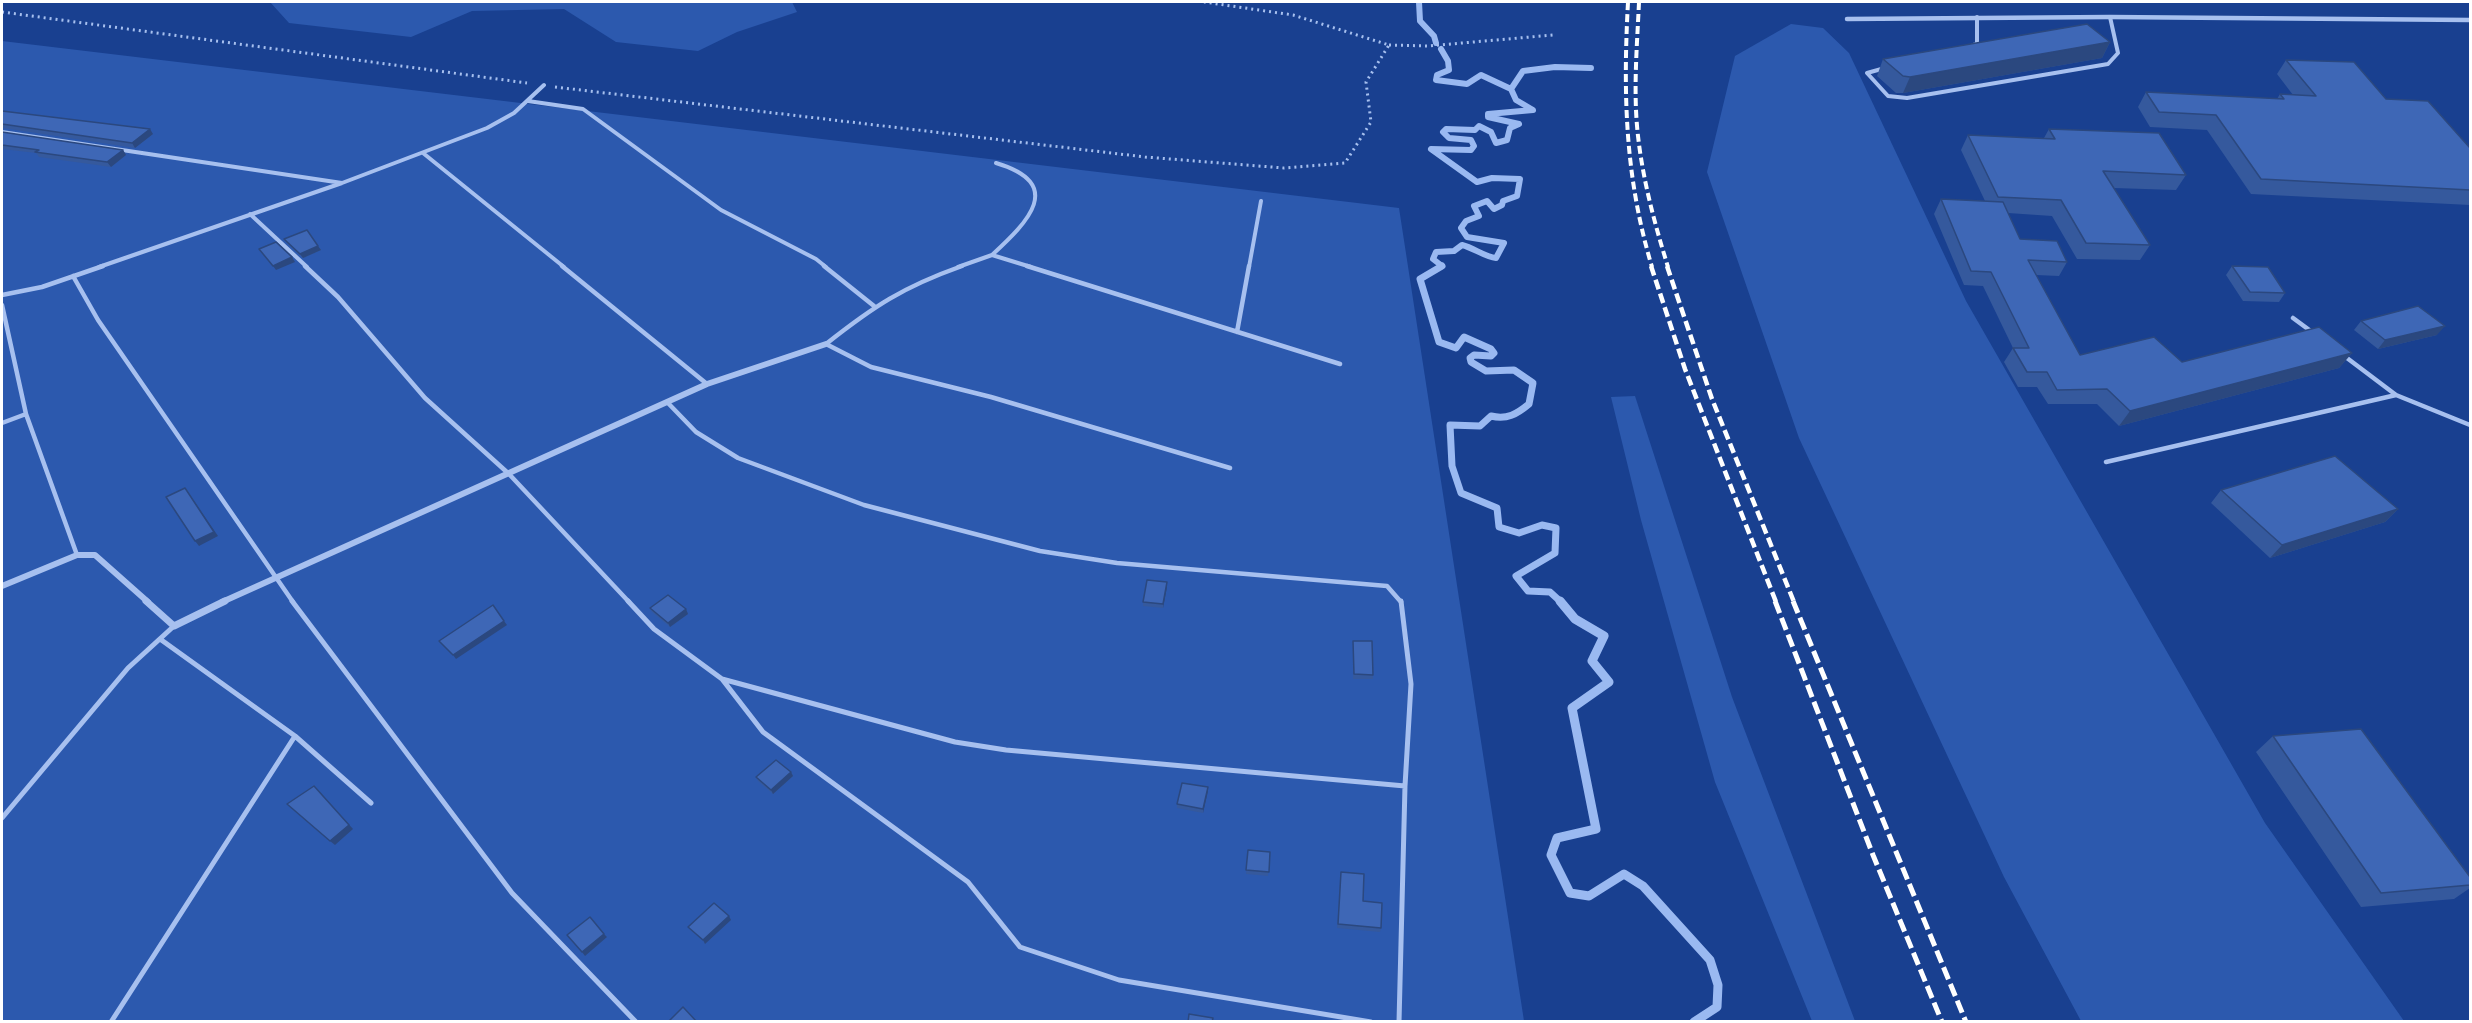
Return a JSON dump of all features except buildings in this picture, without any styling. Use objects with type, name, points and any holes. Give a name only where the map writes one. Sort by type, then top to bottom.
[{"type":"street","points":[[1847,19],[2110,17],[2470,20]]},
{"type":"street","points":[[2,586],[77,555],[95,555],[174,626],[274,577],[707,384],[826,344]]},
{"type":"lane","points":[[1968,48],[1977,44],[1977,17]]},
{"type":"lane","points":[[1889,67],[1867,73],[1887,96],[1907,98],[2108,64],[2118,53],[2110,17]]},
{"type":"lane","points":[[2,295],[42,287],[423,153],[487,128],[514,113],[544,85]]},
{"type":"lane","points":[[528,101],[583,109],[721,210],[816,259],[874,306]]},
{"type":"lane","points":[[2,132],[342,183]]},
{"type":"lane","points":[[423,153],[707,384]]},
{"type":"lane","points":[[996,163],[1017,166],[1035,181],[1036,189],[1027,220],[1013,237],[992,255],[917,282],[874,306],[826,344],[871,367],[991,397],[1230,468]]},
{"type":"lane","points":[[1237,332],[1261,201]]},
{"type":"lane","points":[[250,214],[338,297],[424,398],[509,474],[654,629],[722,679],[763,732],[968,882],[1020,947],[1119,980],[1371,1022]]},
{"type":"lane","points":[[992,255],[1276,346],[1340,364]]},
{"type":"lane","points":[[73,276],[98,320],[274,577],[512,893],[636,1022]]},
{"type":"lane","points":[[2,305],[26,414],[77,555]]},
{"type":"lane","points":[[2294,318],[2321,339]]},
{"type":"lane","points":[[2340,353],[2396,394],[2470,425]]},
{"type":"lane","points":[[2106,462],[2396,394]]},
{"type":"lane","points":[[667,402],[696,432],[738,458],[864,505],[1040,551],[1117,563],[1387,586],[1400,598],[1403,608],[1412,684],[1405,786],[1399,1022]]},
{"type":"lane","points":[[2,423],[26,414]]},
{"type":"lane","points":[[2,818],[129,668],[174,626]]},
{"type":"lane","points":[[160,639],[295,736],[371,803]]},
{"type":"lane","points":[[722,679],[955,742],[1006,750],[1405,786]]},
{"type":"lane","points":[[111,1022],[295,736]]},
{"type":"path","points":[[1204,2],[1293,15],[1389,45],[1428,46],[1553,35]]},
{"type":"path","points":[[2,12],[544,85],[1145,157],[1284,168],[1345,163],[1371,122],[1366,82],[1389,45]]},
{"type":"shaded area","points":[[270,2],[792,2],[797,12],[737,32],[698,51],[616,42],[564,9],[472,11],[411,37],[289,23]]},
{"type":"shaded area","points":[[1791,24],[1823,28],[1849,53],[1966,301],[2265,823],[2404,1021],[2081,1021],[2004,877],[1799,438],[1707,172],[1735,56]]},
{"type":"shaded area","points":[[2,41],[1399,208],[1524,1021],[2,1021]]},
{"type":"shaded area","points":[[1635,396],[1732,697],[1855,1021],[1812,1021],[1715,782],[1641,520],[1611,397]]},
{"type":"waterway","points":[[1419,2],[1420,21],[1434,36],[1436,43]]},
{"type":"waterway","points":[[1441,49],[1448,61],[1449,70],[1437,75],[1436,80],[1467,84],[1481,75],[1511,89]]},
{"type":"waterway","points":[[1511,89],[1523,71],[1555,67],[1591,68]]},
{"type":"waterway","points":[[1442,266],[1433,259],[1436,252],[1454,251],[1462,245],[1496,258],[1504,243],[1467,237],[1461,228],[1466,221],[1479,216],[1474,206],[1487,201],[1494,209],[1502,205],[1503,201],[1517,196],[1520,179],[1492,178],[1477,182],[1431,149],[1471,150],[1474,146],[1471,140],[1449,138],[1443,132],[1446,129],[1475,130],[1479,126],[1491,132],[1496,143],[1507,140],[1510,128],[1519,124],[1488,117],[1488,114],[1533,110],[1516,100],[1511,89]]},
{"type":"waterway","points":[[1442,266],[1420,279],[1439,342],[1456,348],[1464,337],[1491,349],[1494,353],[1491,356],[1474,355],[1470,358],[1471,362],[1486,371],[1514,370],[1533,383],[1529,404],[1516,413],[1507,417],[1491,416],[1480,426],[1450,425],[1452,466],[1461,493],[1497,508],[1499,527],[1519,533],[1542,525],[1556,528],[1555,553],[1516,576],[1528,591],[1550,592],[1560,601]]},
{"type":"waterway","points":[[1560,601],[1575,619],[1604,636],[1592,661],[1609,682],[1572,708],[1596,829],[1557,838],[1551,855],[1570,893],[1589,896],[1624,874],[1643,886],[1710,960],[1718,985],[1717,1007],[1694,1022]]},
{"type":"railway","points":[[1628,2],[1626,70],[1628,136],[1636,201],[1652,267]]},
{"type":"railway","points":[[1639,2],[1636,53],[1638,136],[1650,203],[1668,267]]},
{"type":"railway","points":[[1651,266],[1685,369],[1776,602]]},
{"type":"railway","points":[[1667,266],[1712,399],[1794,602]]},
{"type":"railway","points":[[1775,601],[1873,855],[1942,1022]]},
{"type":"railway","points":[[1793,601],[1966,1022]]}]
